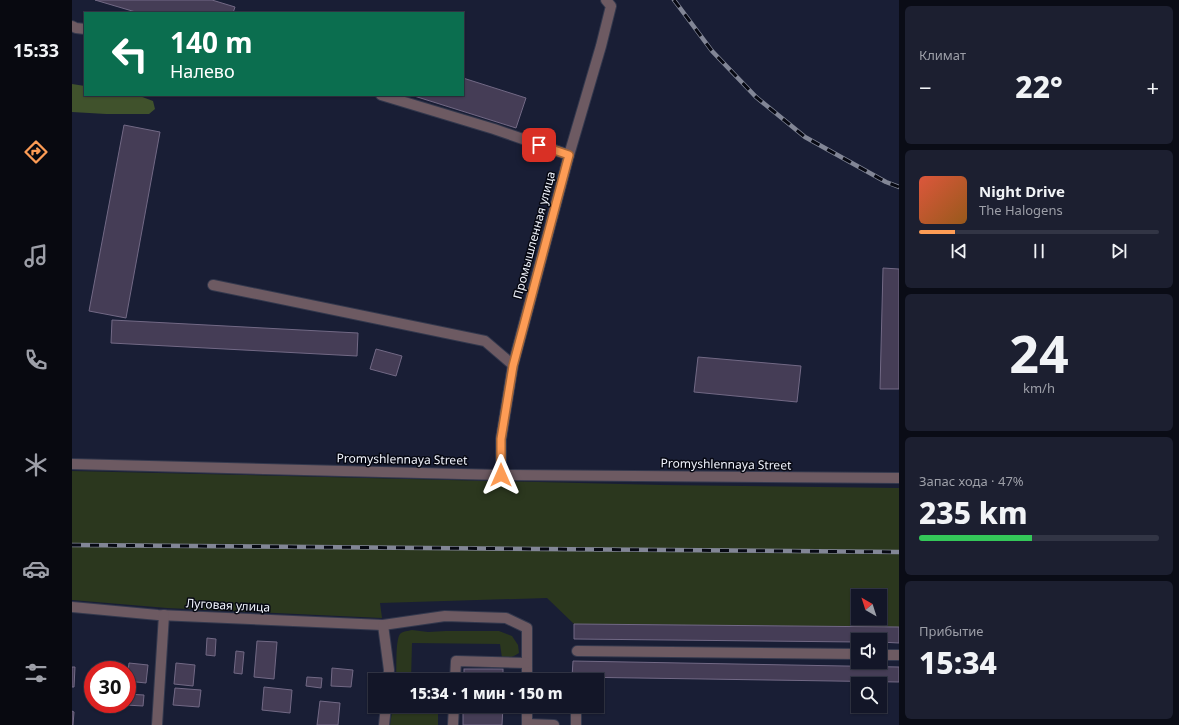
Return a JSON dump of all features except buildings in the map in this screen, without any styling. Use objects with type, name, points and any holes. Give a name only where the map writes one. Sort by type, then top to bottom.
[{"type":"street","name":"Промышленная улица","points":[[501,475],[501,439],[513,366],[569,155],[601,46],[608,3]]},
{"type":"street","points":[[72,26],[84,29]]},
{"type":"street","points":[[384,96],[494,129],[569,155]]},
{"type":"street","points":[[213,285],[485,341],[513,366]]},
{"type":"street","name":"Promyshlennaya Street","points":[[72,464],[501,475],[899,478]]},
{"type":"street","name":"Луговая улица","points":[[72,607],[164,615],[383,625],[445,616],[506,618],[527,628],[527,663]]},
{"type":"street","points":[[157,725],[164,615]]},
{"type":"street","points":[[383,625],[389,673]]},
{"type":"street","points":[[577,651],[851,654]]},
{"type":"street","points":[[887,655],[899,655]]},
{"type":"street","points":[[456,673],[456,661],[527,663],[527,673]]},
{"type":"street","points":[[384,725],[385,713]]},
{"type":"street","points":[[453,725],[454,713]]},
{"type":"street","points":[[527,713],[527,724],[554,725]]},
{"type":"street","points":[[576,713],[576,725]]},
{"type":"green space","points":[[72,84],[84,86],[84,96],[140,96],[153,101],[155,109],[149,114],[72,112]]},
{"type":"green space","points":[[72,471],[662,485],[899,488],[899,627],[574,624],[547,598],[380,603],[382,618],[167,608],[72,600]]},
{"type":"green space","points":[[412,630],[428,632],[499,631],[512,636],[518,645],[519,653],[515,656],[502,658],[500,644],[412,643],[411,673],[396,673],[398,638],[401,633]]},
{"type":"green space","points":[[392,713],[438,714],[438,725],[390,725]]},
{"type":"railway","points":[[674,0],[712,51],[756,97],[805,137],[886,182],[899,187]]},
{"type":"railway","points":[[72,545],[899,552]]},
{"type":"route","points":[[501,475],[501,439],[513,366],[569,155],[539,145]]}]
